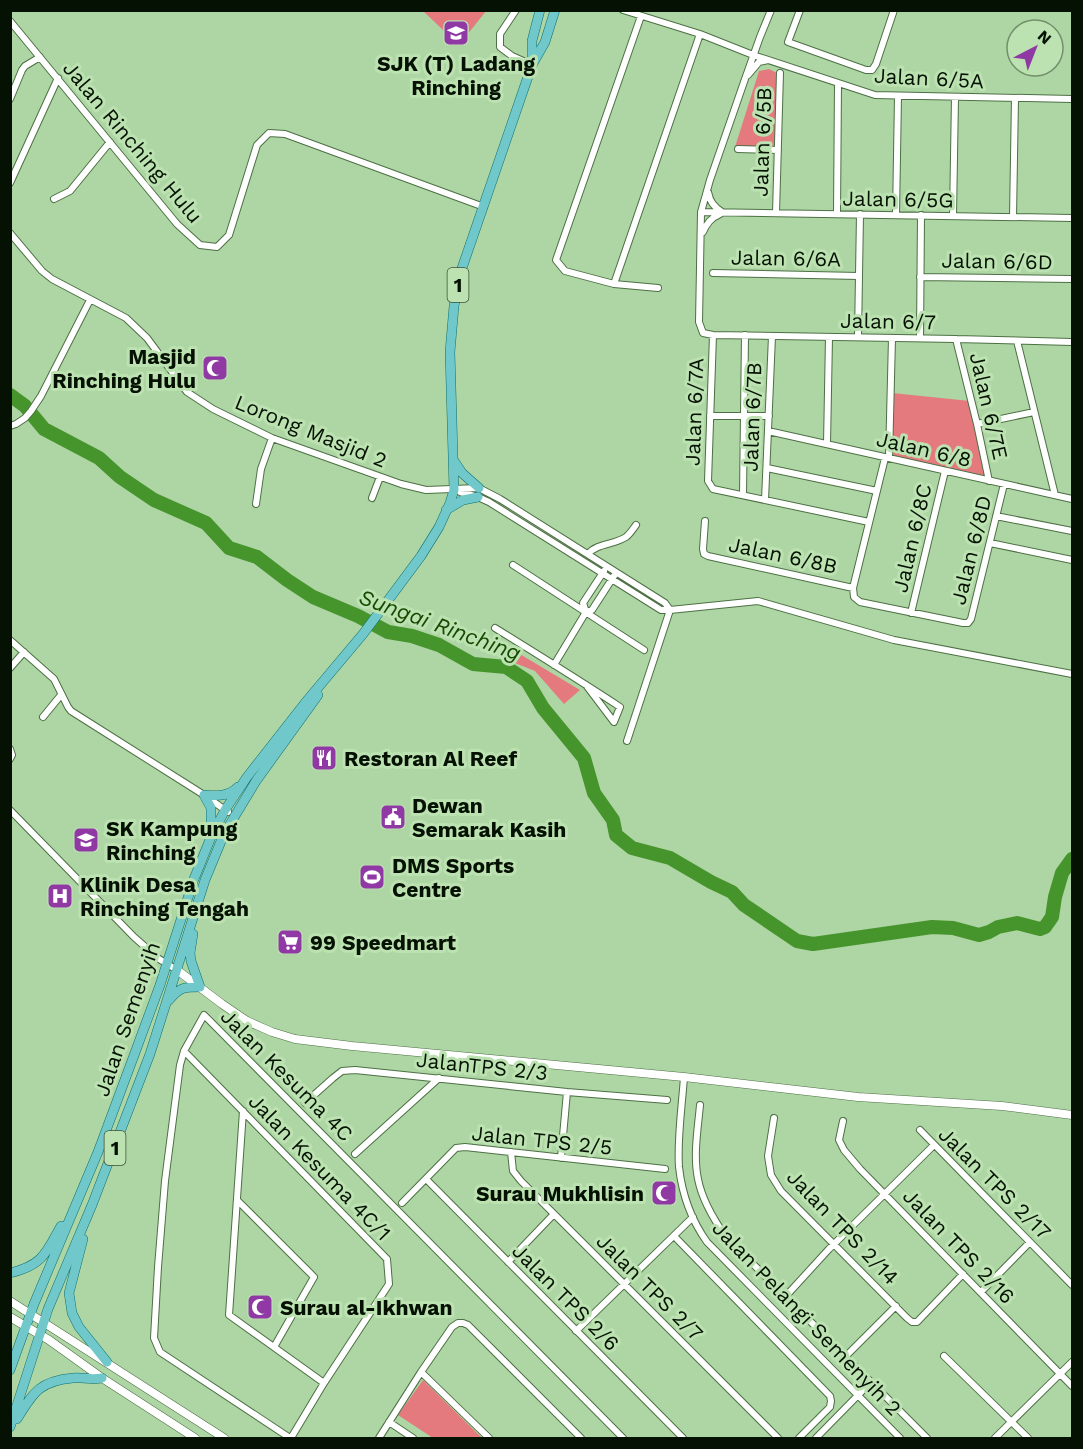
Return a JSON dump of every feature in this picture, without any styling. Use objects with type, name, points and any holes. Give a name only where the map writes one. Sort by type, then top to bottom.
[{"type":"main road","name":"Jalan Semenyih","points":[[532,65],[532,40],[540,10]]},
{"type":"main road","name":"Jalan Semenyih","points":[[439,527],[451,490],[450,352],[454,306],[461,271],[532,65],[545,42],[555,10]]},
{"type":"main road","name":"Jalan Semenyih","points":[[10,1370],[30,1314],[98,1152],[136,1050],[194,879],[211,837],[225,810],[247,777],[304,703],[363,634],[421,556],[439,527],[451,490],[454,461],[452,442]]},
{"type":"main road","points":[[446,510],[478,493],[454,461]]},
{"type":"main road","name":"Jalan Semenyih","points":[[10,1428],[43,1323],[92,1205],[150,1054],[195,910],[224,834],[243,800],[339,663]]},
{"type":"main road","name":"1","points":[[204,795],[217,796],[233,792],[247,777]]},
{"type":"main road","points":[[204,795],[211,808],[211,837]]},
{"type":"main road","points":[[167,1002],[184,987],[200,987],[190,953],[195,910]]},
{"type":"main road","points":[[10,1273],[26,1269],[42,1258],[81,1191]]},
{"type":"main road","points":[[92,1205],[69,1293],[72,1313],[79,1327],[106,1362]]},
{"type":"main road","points":[[10,1428],[30,1397],[40,1387],[75,1378],[90,1380],[102,1378]]},
{"type":"street","points":[[516,10],[500,33],[500,47],[512,56],[532,65]]},
{"type":"street","name":"Jalan 6/5A","points":[[623,10],[700,34],[768,60],[875,95],[1072,99]]},
{"type":"street","points":[[701,235],[701,212],[708,188],[759,37],[771,10]]},
{"type":"street","points":[[800,10],[788,42],[866,70],[873,70],[894,10]]},
{"type":"street","points":[[641,16],[556,260],[565,271],[614,284],[658,288]]},
{"type":"street","name":"Jalan Rinching Hulu","points":[[10,21],[177,224],[200,245],[217,247],[229,235],[257,145],[269,133],[285,134],[484,207]]},
{"type":"street","points":[[614,284],[700,34]]},
{"type":"street","points":[[745,79],[759,62],[768,60],[763,54],[759,37]]},
{"type":"street","points":[[10,99],[22,70],[40,57]]},
{"type":"street","name":"Jalan 6/5B","points":[[776,213],[780,73]]},
{"type":"street","points":[[10,183],[58,78]]},
{"type":"street","points":[[837,214],[838,84]]},
{"type":"street","points":[[896,215],[898,96]]},
{"type":"street","points":[[953,216],[954,97]]},
{"type":"street","points":[[1013,217],[1015,98]]},
{"type":"street","points":[[54,200],[70,191],[110,142]]},
{"type":"street","points":[[738,149],[778,150]]},
{"type":"street","points":[[708,188],[710,200],[723,212]]},
{"type":"street","name":"Jalan 6/5G","points":[[701,212],[1072,218]]},
{"type":"street","points":[[701,235],[713,216],[723,212]]},
{"type":"street","points":[[858,337],[860,214]]},
{"type":"street","points":[[920,338],[921,215]]},
{"type":"street","name":"Lorong Masjid 2","points":[[10,233],[42,271],[52,279],[126,318],[147,338],[187,392],[213,409],[272,438],[401,484],[426,490],[478,493]]},
{"type":"street","name":"Jalan 6/7","points":[[701,235],[699,322],[703,333],[1072,342]]},
{"type":"street","name":"Jalan 6/6A","points":[[713,273],[859,276]]},
{"type":"street","name":"Jalan 6/6D","points":[[920,277],[1072,279]]},
{"type":"street","points":[[13,425],[25,418],[41,396],[90,300]]},
{"type":"street","name":"Jalan 6/7A","points":[[713,335],[708,481],[713,489],[742,495]]},
{"type":"street","points":[[746,335],[742,495],[869,522]]},
{"type":"street","name":"Jalan 6/7B","points":[[765,500],[772,336]]},
{"type":"street","points":[[827,444],[829,337]]},
{"type":"street","points":[[892,338],[887,458],[853,588],[854,597],[860,602],[911,613]]},
{"type":"street","name":"Jalan 6/7E","points":[[956,339],[989,481]]},
{"type":"street","points":[[1017,341],[1055,495]]},
{"type":"street","points":[[977,424],[1034,412]]},
{"type":"street","points":[[710,416],[769,416]]},
{"type":"street","name":"Jalan 6/8","points":[[768,431],[1072,499]]},
{"type":"street","points":[[256,504],[261,469],[272,438]]},
{"type":"street","points":[[766,468],[877,491]]},
{"type":"street","name":"Jalan 6/8C","points":[[911,613],[945,471]]},
{"type":"street","points":[[372,498],[380,477]]},
{"type":"street","name":"Jalan 6/8D","points":[[911,613],[963,623],[968,623],[971,619],[1004,484]]},
{"type":"street","points":[[478,493],[500,499],[588,555],[605,570]]},
{"type":"street","points":[[478,493],[489,502],[614,576],[665,603],[670,610]]},
{"type":"street","points":[[996,516],[1072,531]]},
{"type":"street","name":"Jalan 6/8B","points":[[705,521],[702,549],[708,556],[853,588]]},
{"type":"street","points":[[588,555],[593,549],[612,544],[628,536],[636,525]]},
{"type":"street","points":[[990,543],[1072,560]]},
{"type":"street","points":[[513,565],[644,650]]},
{"type":"street","points":[[586,612],[583,603],[605,570]]},
{"type":"street","points":[[554,665],[586,612],[592,610],[614,576]]},
{"type":"street","points":[[670,610],[758,601],[894,640],[1072,674]]},
{"type":"street","points":[[627,741],[670,610]]},
{"type":"street","points":[[495,628],[620,706],[614,722],[586,685]]},
{"type":"street","points":[[10,640],[54,679],[71,711],[234,816]]},
{"type":"street","points":[[10,668],[24,652]]},
{"type":"street","points":[[43,717],[61,695]]},
{"type":"street","points":[[10,749],[12,755],[10,759]]},
{"type":"street","points":[[10,810],[134,937],[159,959],[247,1021],[295,1039],[684,1077],[858,1097],[1002,1106],[1072,1116]]},
{"type":"street","name":"Jalan Kesuma 4C","points":[[290,1438],[160,1352],[154,1338],[165,1181],[180,1065],[184,1051],[204,1015],[623,1438]]},
{"type":"street","name":"Jalan Kesuma 4C/1","points":[[184,1051],[387,1259],[389,1284],[290,1438]]},
{"type":"street","name":"JalanTPS 2/3","points":[[305,1103],[342,1071],[355,1070],[667,1100]]},
{"type":"street","name":"Jalan Pelangi Semenyih 2","points":[[684,1077],[679,1167],[698,1230],[707,1242],[900,1438]]},
{"type":"street","points":[[355,1154],[439,1078]]},
{"type":"street","points":[[561,1158],[567,1092]]},
{"type":"street","points":[[700,1105],[696,1156],[698,1179],[706,1204],[716,1224],[726,1237],[927,1438]]},
{"type":"street","points":[[243,1111],[229,1315],[324,1383]]},
{"type":"street","name":"Jalan TPS 2/14","points":[[774,1118],[768,1156],[771,1175],[780,1191],[907,1318],[912,1322],[917,1322],[963,1274]]},
{"type":"street","name":"Jalan TPS 2/16","points":[[843,1121],[839,1140],[844,1150],[1072,1386]]},
{"type":"street","name":"Jalan TPS 2/17","points":[[920,1130],[1072,1285]]},
{"type":"street","points":[[786,1296],[834,1244],[934,1145]]},
{"type":"street","name":"Jalan TPS 2/5","points":[[402,1203],[456,1148],[465,1147],[665,1169]]},
{"type":"street","name":"Jalan TPS 2/7","points":[[511,1152],[513,1171],[778,1438]]},
{"type":"street","name":"Jalan TPS 2/6","points":[[426,1179],[683,1438]]},
{"type":"street","points":[[237,1200],[314,1277],[274,1347]]},
{"type":"street","points":[[508,1262],[554,1214]]},
{"type":"street","points":[[576,1331],[693,1217]]},
{"type":"street","points":[[674,1236],[826,1391],[831,1401],[830,1407],[799,1438]]},
{"type":"street","points":[[981,1292],[1030,1242]]},
{"type":"street","points":[[10,1301],[224,1438]]},
{"type":"street","points":[[846,1356],[896,1306]]},
{"type":"street","points":[[10,1317],[40,1334],[102,1378],[195,1438]]},
{"type":"street","points":[[379,1438],[421,1372],[452,1327],[458,1323],[468,1325],[581,1438]]},
{"type":"street","points":[[945,1356],[1028,1438]]},
{"type":"street","points":[[995,1438],[1072,1362]]},
{"type":"street","points":[[421,1372],[489,1438]]},
{"type":"street","points":[[816,1438],[871,1382]]},
{"type":"street","points":[[389,1422],[413,1438]]},
{"type":"shaded area","points":[[423,11],[486,11],[459,45]]},
{"type":"shaded area","points":[[769,69],[777,73],[776,148],[735,147],[759,71]]},
{"type":"shaded area","points":[[892,393],[970,401],[987,479],[890,458]]},
{"type":"shaded area","points":[[508,647],[580,690],[564,704],[535,671],[502,658]]},
{"type":"shaded area","points":[[423,1380],[482,1438],[433,1438],[398,1415]]},
{"type":"waterway","name":"Sungai Rinching","points":[[10,395],[25,406],[44,429],[99,458],[120,477],[154,500],[206,523],[229,548],[257,557],[313,597],[358,616],[388,632],[412,636],[439,645],[473,664],[506,667],[527,681],[543,708],[584,758],[594,793],[613,820],[616,835],[632,848],[670,858],[732,892],[744,905],[797,941],[813,944],[932,927],[953,928],[979,935],[998,927],[1017,923],[1040,929],[1045,927],[1052,917],[1062,873],[1072,859]]},
{"type":"place","name":"SJK (T) Ladang Rinching","points":[[456,33]]},
{"type":"place","name":"Masjid Rinching Hulu","points":[[215,368]]},
{"type":"place","name":"Restoran Al Reef","points":[[324,758]]},
{"type":"place","name":"Dewan Semarak Kasih","points":[[393,817]]},
{"type":"place","name":"SK Kampung Rinching","points":[[86,840]]},
{"type":"place","name":"DMS Sports Centre","points":[[372,877]]},
{"type":"place","name":"Klinik Desa Rinching Tengah","points":[[60,896]]},
{"type":"place","name":"99 Speedmart","points":[[290,942]]},
{"type":"place","name":"Surau Mukhlisin","points":[[664,1193]]},
{"type":"place","name":"Surau al-Ikhwan","points":[[260,1307]]}]
